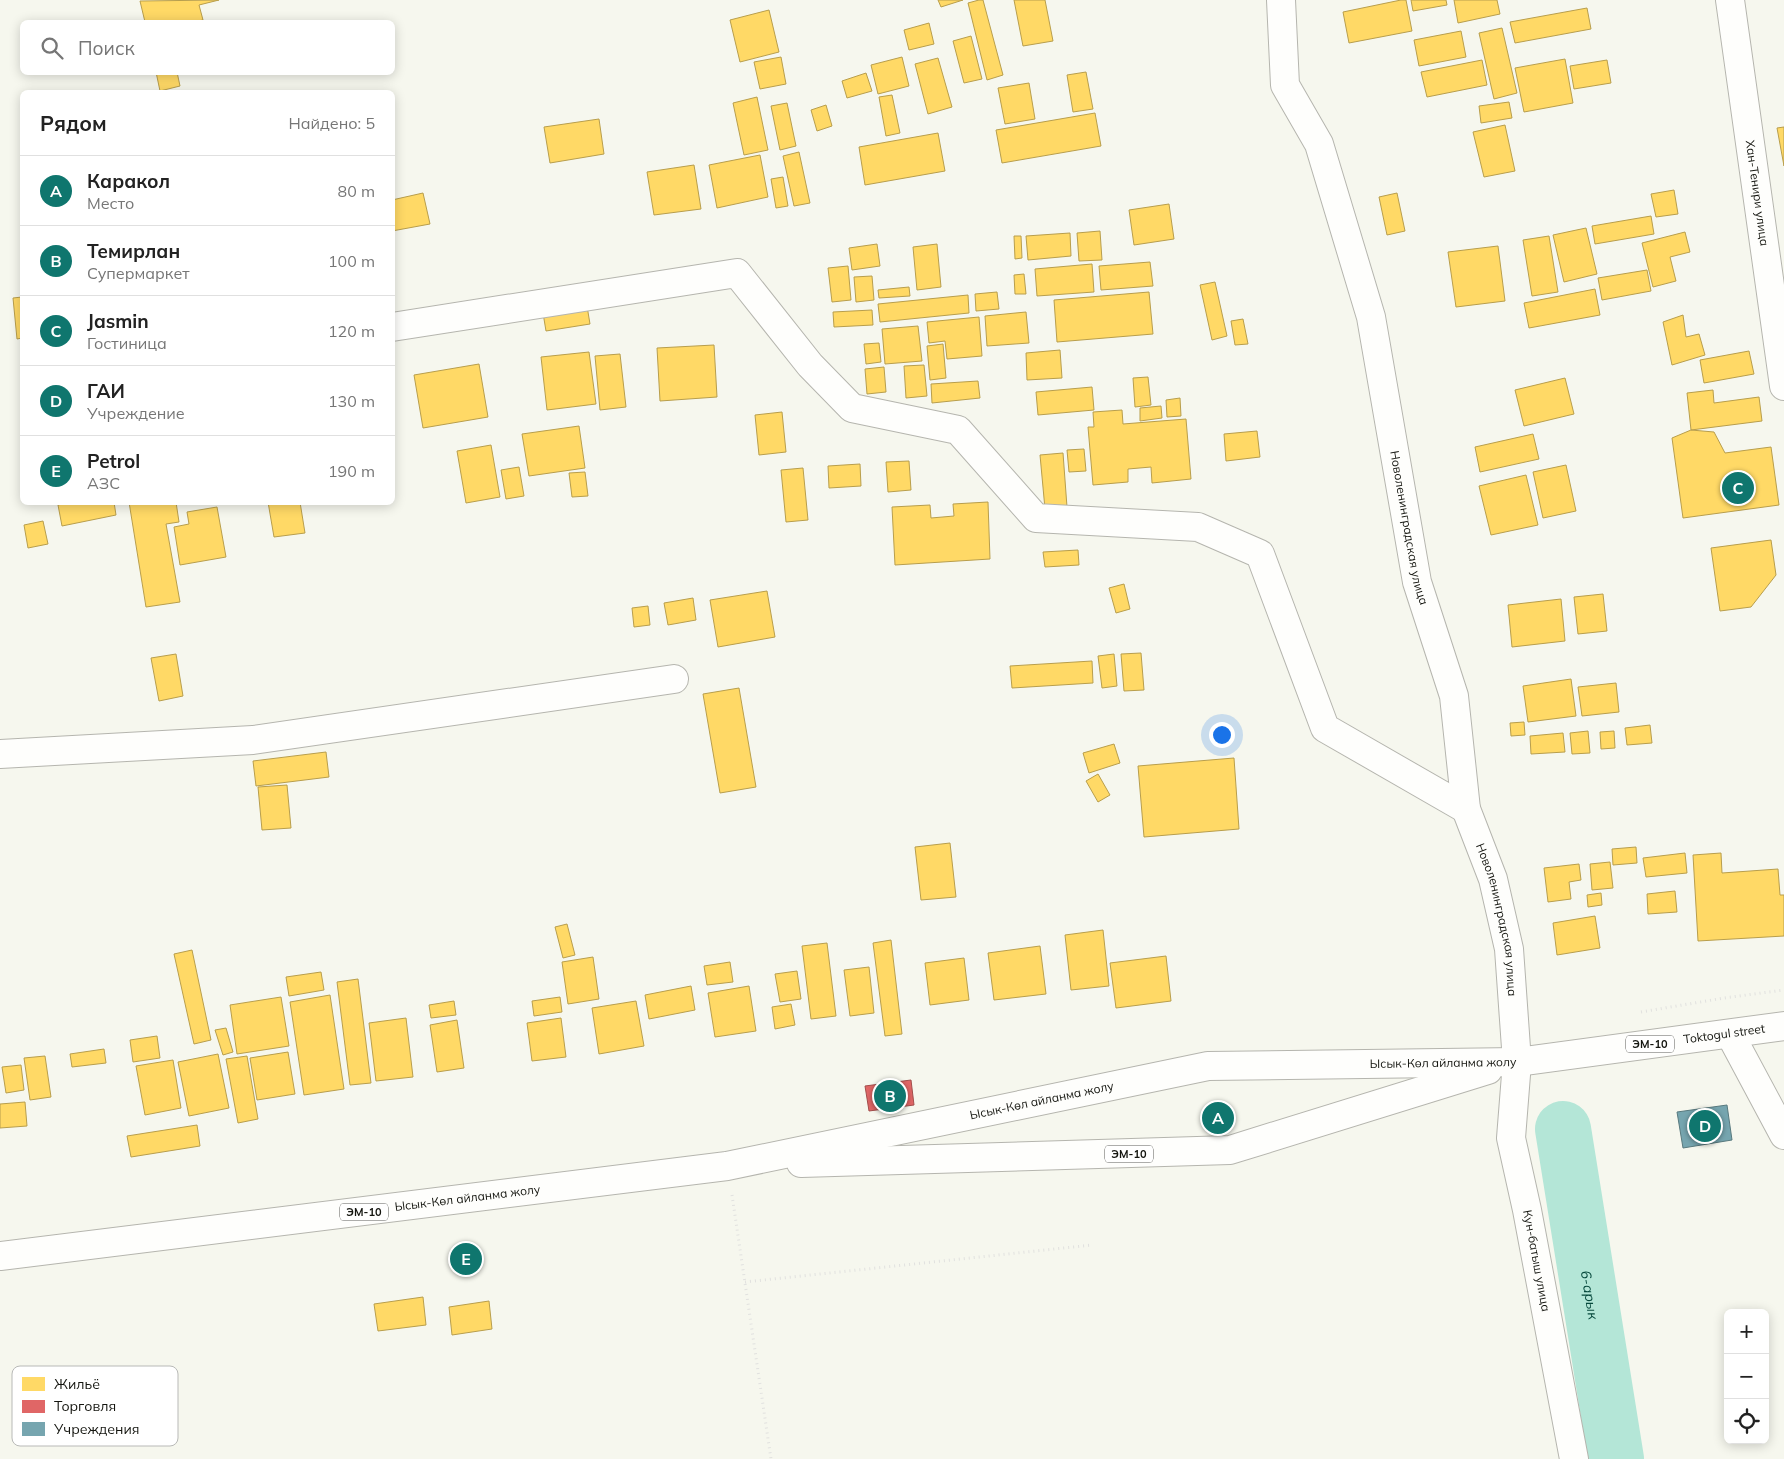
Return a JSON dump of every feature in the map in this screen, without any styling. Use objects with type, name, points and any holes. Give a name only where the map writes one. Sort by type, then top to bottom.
[{"type":"main road","name":"Новоленинградская улица","points":[[1281,0],[1285,85],[1319,144],[1371,317],[1417,582],[1454,696],[1466,810],[1493,879],[1509,949],[1517,1062]]},
{"type":"main road","name":"Хан-Тенири улица","points":[[1730,0],[1784,386]]},
{"type":"main road","points":[[395,327],[737,273],[810,365],[852,408],[958,430],[1036,518],[1198,527],[1260,554],[1325,728],[1466,810]]},
{"type":"main road","points":[[0,754],[253,740],[674,679]]},
{"type":"main road","name":"Toktogul street","points":[[1517,1062],[1784,1026]]},
{"type":"main road","points":[[1730,1034],[1784,1134]]},
{"type":"main road","name":"Ысык-Көл айланма жолу","points":[[727,1166],[1230,1150],[1517,1062]]},
{"type":"main road","name":"Ысык-Көл айланма жолу","points":[[0,1256],[727,1166],[1208,1066],[1517,1062]]},
{"type":"main road","name":"Кун-батыш улица","points":[[1517,1062],[1511,1138],[1527,1210],[1574,1459]]},
{"type":"path","points":[[727,1166],[771,1459]]},
{"type":"path","points":[[745,1282],[1092,1245]]},
{"type":"building: Жильё","points":[[219,0],[199,5],[203,20],[145,20],[140,1]]},
{"type":"building: Жильё","points":[[938,0],[963,0],[941,7]]},
{"type":"building: Жильё","points":[[983,0],[1003,75],[987,80],[968,3]]},
{"type":"building: Жильё","points":[[1014,0],[1045,0],[1053,41],[1023,46]]},
{"type":"building: Жильё","points":[[1406,0],[1412,31],[1349,43],[1343,12]]},
{"type":"building: Жильё","points":[[1411,0],[1446,0],[1447,5],[1413,11]]},
{"type":"building: Жильё","points":[[1454,0],[1497,0],[1500,14],[1458,23]]},
{"type":"building: Жильё","points":[[1587,8],[1591,29],[1515,43],[1510,22]]},
{"type":"building: Жильё","points":[[769,10],[779,52],[740,62],[730,20]]},
{"type":"building: Жильё","points":[[929,23],[934,44],[909,50],[904,30]]},
{"type":"building: Жильё","points":[[1502,28],[1517,93],[1494,99],[1479,33]]},
{"type":"building: Жильё","points":[[1461,31],[1466,57],[1419,66],[1414,40]]},
{"type":"building: Жильё","points":[[971,36],[982,79],[964,83],[953,41]]},
{"type":"building: Жильё","points":[[781,57],[786,84],[760,89],[754,62]]},
{"type":"building: Жильё","points":[[902,57],[909,86],[878,94],[871,65]]},
{"type":"building: Жильё","points":[[938,58],[952,107],[928,114],[915,64]]},
{"type":"building: Жильё","points":[[1565,59],[1573,103],[1524,112],[1515,68]]},
{"type":"building: Жильё","points":[[1482,60],[1487,85],[1427,97],[1421,72]]},
{"type":"building: Жильё","points":[[1607,60],[1611,83],[1574,89],[1570,66]]},
{"type":"building: Жильё","points":[[1086,72],[1093,109],[1073,112],[1067,75]]},
{"type":"building: Жильё","points":[[866,73],[872,91],[847,98],[842,81]]},
{"type":"building: Жильё","points":[[157,75],[178,75],[180,86],[160,90]]},
{"type":"building: Жильё","points":[[1029,83],[1035,119],[1005,124],[998,88]]},
{"type":"building: Жильё","points":[[892,95],[900,133],[886,136],[879,97]]},
{"type":"building: Жильё","points":[[757,97],[768,150],[744,155],[733,103]]},
{"type":"building: Жильё","points":[[1509,102],[1512,118],[1481,123],[1479,106]]},
{"type":"building: Жильё","points":[[787,103],[796,146],[780,150],[771,106]]},
{"type":"building: Жильё","points":[[826,105],[832,126],[817,131],[811,110]]},
{"type":"building: Жильё","points":[[1095,113],[1101,146],[1002,163],[996,130]]},
{"type":"building: Жильё","points":[[599,119],[604,154],[550,163],[544,127]]},
{"type":"building: Жильё","points":[[1505,125],[1515,171],[1484,177],[1473,132]]},
{"type":"building: Жильё","points":[[1784,127],[1784,166],[1777,128]]},
{"type":"building: Жильё","points":[[938,133],[945,171],[865,185],[859,147]]},
{"type":"building: Жильё","points":[[799,152],[810,203],[794,206],[783,156]]},
{"type":"building: Жильё","points":[[760,155],[768,197],[717,208],[709,165]]},
{"type":"building: Жильё","points":[[694,165],[701,209],[654,215],[647,172]]},
{"type":"building: Жильё","points":[[783,177],[788,206],[776,208],[771,179]]},
{"type":"building: Жильё","points":[[1674,190],[1678,214],[1656,217],[1651,194]]},
{"type":"building: Жильё","points":[[423,193],[430,224],[395,230],[395,199]]},
{"type":"building: Жильё","points":[[1397,193],[1405,231],[1387,235],[1379,197]]},
{"type":"building: Жильё","points":[[1169,204],[1174,239],[1134,245],[1129,210]]},
{"type":"building: Жильё","points":[[1651,216],[1654,234],[1595,244],[1592,226]]},
{"type":"building: Жильё","points":[[1586,228],[1597,274],[1564,282],[1553,235]]},
{"type":"building: Жильё","points":[[1100,231],[1102,260],[1079,261],[1077,233]]},
{"type":"building: Жильё","points":[[1685,232],[1690,252],[1670,257],[1676,281],[1653,287],[1642,243]]},
{"type":"building: Жильё","points":[[1070,233],[1071,256],[1028,260],[1026,236]]},
{"type":"building: Жильё","points":[[1014,236],[1021,236],[1022,258],[1015,259]]},
{"type":"building: Жильё","points":[[1549,236],[1558,292],[1532,296],[1523,240]]},
{"type":"building: Жильё","points":[[877,244],[880,266],[852,270],[849,248]]},
{"type":"building: Жильё","points":[[937,244],[941,287],[917,290],[913,247]]},
{"type":"building: Жильё","points":[[1498,246],[1505,301],[1456,307],[1448,252]]},
{"type":"building: Жильё","points":[[1150,262],[1153,286],[1101,290],[1099,266]]},
{"type":"building: Жильё","points":[[1092,264],[1094,292],[1037,296],[1035,269]]},
{"type":"building: Жильё","points":[[848,266],[851,300],[832,302],[828,268]]},
{"type":"building: Жильё","points":[[1647,270],[1651,291],[1602,300],[1598,278]]},
{"type":"building: Жильё","points":[[1024,274],[1026,294],[1015,294],[1014,275]]},
{"type":"building: Жильё","points":[[872,276],[874,300],[856,302],[854,277]]},
{"type":"building: Жильё","points":[[1215,282],[1227,336],[1212,340],[1200,285]]},
{"type":"building: Жильё","points":[[909,287],[910,296],[879,298],[878,290]]},
{"type":"building: Жильё","points":[[1595,289],[1600,315],[1529,328],[1524,303]]},
{"type":"building: Жильё","points":[[997,292],[999,309],[976,311],[975,294]]},
{"type":"building: Жильё","points":[[1149,292],[1153,334],[1057,342],[1054,300]]},
{"type":"building: Жильё","points":[[968,295],[969,313],[880,322],[878,304]]},
{"type":"building: Жильё","points":[[20,297],[20,338],[17,339],[13,298]]},
{"type":"building: Жильё","points":[[587,306],[590,324],[546,331],[543,313]]},
{"type":"building: Жильё","points":[[872,310],[873,325],[834,327],[833,312]]},
{"type":"building: Жильё","points":[[1026,312],[1029,343],[987,346],[985,316]]},
{"type":"building: Жильё","points":[[1683,315],[1686,337],[1699,334],[1705,355],[1672,365],[1663,322]]},
{"type":"building: Жильё","points":[[979,317],[982,356],[947,359],[945,341],[929,343],[927,322]]},
{"type":"building: Жильё","points":[[1243,319],[1248,344],[1235,345],[1231,321]]},
{"type":"building: Жильё","points":[[918,326],[922,361],[885,364],[882,329]]},
{"type":"building: Жильё","points":[[879,343],[881,362],[866,364],[864,344]]},
{"type":"building: Жильё","points":[[943,344],[946,378],[930,380],[927,346]]},
{"type":"building: Жильё","points":[[714,345],[717,397],[660,401],[657,348]]},
{"type":"building: Жильё","points":[[1060,350],[1062,378],[1027,380],[1026,353]]},
{"type":"building: Жильё","points":[[1749,351],[1754,374],[1704,383],[1700,360]]},
{"type":"building: Жильё","points":[[589,352],[596,404],[547,410],[541,357]]},
{"type":"building: Жильё","points":[[620,354],[626,407],[600,410],[595,356]]},
{"type":"building: Жильё","points":[[479,364],[488,417],[423,428],[414,375]]},
{"type":"building: Жильё","points":[[924,365],[927,396],[906,398],[904,366]]},
{"type":"building: Жильё","points":[[884,367],[886,392],[867,394],[865,369]]},
{"type":"building: Жильё","points":[[1148,377],[1151,405],[1135,407],[1133,378]]},
{"type":"building: Жильё","points":[[1565,378],[1574,414],[1524,426],[1515,390]]},
{"type":"building: Жильё","points":[[978,381],[980,398],[932,403],[931,384]]},
{"type":"building: Жильё","points":[[1092,387],[1094,410],[1038,415],[1036,392]]},
{"type":"building: Жильё","points":[[1713,390],[1714,403],[1759,397],[1762,421],[1691,430],[1687,393]]},
{"type":"building: Жильё","points":[[1180,398],[1181,416],[1167,417],[1166,400]]},
{"type":"building: Жильё","points":[[1161,406],[1162,418],[1140,421],[1140,408]]},
{"type":"building: Жильё","points":[[1122,410],[1123,424],[1186,419],[1191,479],[1152,483],[1151,467],[1128,469],[1128,482],[1093,485],[1088,427],[1094,427],[1093,412]]},
{"type":"building: Жильё","points":[[782,412],[786,452],[759,455],[755,415]]},
{"type":"building: Жильё","points":[[579,426],[585,468],[529,476],[522,434]]},
{"type":"building: Жильё","points":[[1691,430],[1714,432],[1725,453],[1771,447],[1779,505],[1683,518],[1672,438]]},
{"type":"building: Жильё","points":[[1257,431],[1260,457],[1226,461],[1224,434]]},
{"type":"building: Жильё","points":[[1533,434],[1539,459],[1480,472],[1475,447]]},
{"type":"building: Жильё","points":[[491,445],[500,497],[466,503],[457,451]]},
{"type":"building: Жильё","points":[[1084,449],[1086,471],[1069,472],[1067,450]]},
{"type":"building: Жильё","points":[[1063,453],[1067,507],[1045,509],[1040,455]]},
{"type":"building: Жильё","points":[[909,461],[911,490],[888,492],[886,462]]},
{"type":"building: Жильё","points":[[860,464],[861,486],[829,488],[828,466]]},
{"type":"building: Жильё","points":[[1566,465],[1576,511],[1543,518],[1533,472]]},
{"type":"building: Жильё","points":[[519,467],[524,496],[506,499],[501,470]]},
{"type":"building: Жильё","points":[[803,468],[808,520],[786,522],[781,470]]},
{"type":"building: Жильё","points":[[585,472],[588,496],[572,497],[569,473]]},
{"type":"building: Жильё","points":[[1526,475],[1538,525],[1491,535],[1479,486]]},
{"type":"building: Жильё","points":[[988,502],[990,559],[895,565],[892,507],[930,505],[931,518],[954,516],[953,504]]},
{"type":"building: Жильё","points":[[58,505],[114,505],[116,515],[62,526]]},
{"type":"building: Жильё","points":[[129,505],[176,505],[179,522],[166,524],[180,602],[146,607]]},
{"type":"building: Жильё","points":[[269,505],[300,505],[305,533],[274,537]]},
{"type":"building: Жильё","points":[[217,507],[226,557],[180,565],[174,527],[189,524],[187,512]]},
{"type":"building: Жильё","points":[[43,521],[48,544],[28,548],[24,525]]},
{"type":"building: Жильё","points":[[1771,540],[1776,575],[1751,607],[1720,611],[1711,548]]},
{"type":"building: Жильё","points":[[1078,550],[1079,565],[1045,567],[1043,552]]},
{"type":"building: Жильё","points":[[1124,584],[1130,609],[1116,613],[1109,588]]},
{"type":"building: Жильё","points":[[767,591],[775,637],[718,647],[710,600]]},
{"type":"building: Жильё","points":[[1603,594],[1607,631],[1578,634],[1574,597]]},
{"type":"building: Жильё","points":[[693,598],[696,620],[668,625],[664,603]]},
{"type":"building: Жильё","points":[[1561,599],[1565,641],[1512,647],[1508,605]]},
{"type":"building: Жильё","points":[[648,606],[650,625],[634,627],[632,608]]},
{"type":"building: Жильё","points":[[1141,653],[1144,690],[1124,691],[1121,654]]},
{"type":"building: Жильё","points":[[176,654],[183,696],[159,701],[151,658]]},
{"type":"building: Жильё","points":[[1114,654],[1117,686],[1102,688],[1098,656]]},
{"type":"building: Жильё","points":[[1092,661],[1093,683],[1012,688],[1010,666]]},
{"type":"building: Жильё","points":[[1571,679],[1576,716],[1528,722],[1523,686]]},
{"type":"building: Жильё","points":[[1616,683],[1619,712],[1582,716],[1578,687]]},
{"type":"building: Жильё","points":[[739,688],[756,787],[720,793],[703,694]]},
{"type":"building: Жильё","points":[[1524,722],[1525,735],[1511,736],[1510,723]]},
{"type":"building: Жильё","points":[[1650,725],[1652,743],[1627,745],[1625,728]]},
{"type":"building: Жильё","points":[[1588,731],[1590,753],[1572,754],[1570,733]]},
{"type":"building: Жильё","points":[[1614,731],[1615,748],[1601,749],[1600,732]]},
{"type":"building: Жильё","points":[[1563,733],[1565,752],[1531,754],[1530,736]]},
{"type":"building: Жильё","points":[[1114,744],[1120,763],[1089,773],[1083,753]]},
{"type":"building: Жильё","points":[[326,752],[329,777],[256,786],[253,761]]},
{"type":"building: Жильё","points":[[1234,758],[1239,829],[1144,837],[1138,766]]},
{"type":"building: Жильё","points":[[1098,774],[1110,795],[1098,802],[1086,781]]},
{"type":"building: Жильё","points":[[287,785],[291,828],[262,830],[258,787]]},
{"type":"building: Жильё","points":[[950,843],[956,897],[921,900],[915,847]]},
{"type":"building: Жильё","points":[[1636,847],[1637,863],[1613,865],[1612,849]]},
{"type":"building: Жильё","points":[[1685,853],[1687,873],[1646,877],[1643,858]]},
{"type":"building: Жильё","points":[[1721,853],[1722,873],[1778,869],[1780,895],[1784,895],[1784,936],[1698,941],[1693,855]]},
{"type":"building: Жильё","points":[[1610,862],[1613,888],[1592,890],[1590,864]]},
{"type":"building: Жильё","points":[[1579,864],[1581,880],[1569,882],[1571,899],[1548,902],[1544,868]]},
{"type":"building: Жильё","points":[[1675,891],[1677,912],[1648,914],[1647,894]]},
{"type":"building: Жильё","points":[[1601,893],[1602,905],[1588,907],[1587,895]]},
{"type":"building: Жильё","points":[[1595,916],[1600,948],[1557,955],[1553,923]]},
{"type":"building: Жильё","points":[[567,924],[575,955],[563,958],[555,927]]},
{"type":"building: Жильё","points":[[1103,930],[1109,986],[1071,990],[1065,935]]},
{"type":"building: Жильё","points":[[891,940],[902,1034],[885,1036],[873,943]]},
{"type":"building: Жильё","points":[[827,943],[836,1016],[811,1019],[802,946]]},
{"type":"building: Жильё","points":[[1040,946],[1046,994],[994,1000],[988,953]]},
{"type":"building: Жильё","points":[[192,950],[211,1040],[194,1044],[174,954]]},
{"type":"building: Жильё","points":[[1166,956],[1171,1001],[1116,1008],[1110,963]]},
{"type":"building: Жильё","points":[[593,957],[599,999],[568,1004],[562,962]]},
{"type":"building: Жильё","points":[[964,958],[969,1000],[930,1005],[925,963]]},
{"type":"building: Жильё","points":[[730,962],[733,982],[707,985],[704,966]]},
{"type":"building: Жильё","points":[[869,967],[874,1013],[850,1016],[844,970]]},
{"type":"building: Жильё","points":[[797,971],[801,999],[780,1002],[775,974]]},
{"type":"building: Жильё","points":[[321,972],[324,990],[289,996],[286,977]]},
{"type":"building: Жильё","points":[[358,979],[371,1083],[350,1085],[337,982]]},
{"type":"building: Жильё","points":[[691,986],[695,1010],[649,1019],[645,995]]},
{"type":"building: Жильё","points":[[749,986],[756,1031],[715,1037],[708,993]]},
{"type":"building: Жильё","points":[[330,995],[344,1089],[304,1095],[290,1002]]},
{"type":"building: Жильё","points":[[281,997],[289,1046],[237,1054],[230,1005]]},
{"type":"building: Жильё","points":[[560,997],[562,1012],[534,1016],[532,1001]]},
{"type":"building: Жильё","points":[[454,1001],[456,1015],[431,1018],[429,1005]]},
{"type":"building: Жильё","points":[[636,1001],[644,1046],[599,1054],[592,1008]]},
{"type":"building: Жильё","points":[[791,1004],[795,1025],[775,1029],[772,1007]]},
{"type":"building: Жильё","points":[[406,1018],[413,1077],[376,1081],[369,1023]]},
{"type":"building: Жильё","points":[[561,1018],[566,1057],[532,1061],[527,1023]]},
{"type":"building: Жильё","points":[[457,1020],[464,1068],[437,1072],[430,1025]]},
{"type":"building: Жильё","points":[[226,1028],[233,1052],[223,1055],[215,1030]]},
{"type":"building: Жильё","points":[[157,1036],[160,1058],[133,1062],[130,1040]]},
{"type":"building: Жильё","points":[[104,1049],[106,1063],[72,1067],[70,1054]]},
{"type":"building: Жильё","points":[[288,1052],[295,1094],[257,1100],[250,1058]]},
{"type":"building: Жильё","points":[[218,1054],[229,1108],[189,1116],[178,1062]]},
{"type":"building: Жильё","points":[[45,1056],[51,1097],[30,1100],[24,1058]]},
{"type":"building: Жильё","points":[[247,1056],[258,1119],[238,1123],[226,1059]]},
{"type":"building: Жильё","points":[[173,1060],[181,1108],[145,1115],[136,1066]]},
{"type":"building: Жильё","points":[[21,1065],[24,1090],[6,1093],[2,1067]]},
{"type":"building: Жильё","points":[[25,1102],[27,1126],[0,1128],[0,1104]]},
{"type":"building: Жильё","points":[[197,1125],[200,1146],[131,1157],[127,1136]]},
{"type":"building: Жильё","points":[[423,1297],[426,1325],[378,1331],[374,1304]]},
{"type":"building: Жильё","points":[[489,1301],[492,1329],[452,1335],[449,1307]]},
{"type":"building: Торговля","points":[[911,1080],[914,1105],[869,1111],[865,1086]]},
{"type":"building: Учреждения","points":[[1727,1105],[1732,1140],[1683,1148],[1677,1112]]},
{"type":"waterway","name":"6-арык","points":[[1563,1129],[1616,1459]]},
{"type":"place","name":"Jasmin","points":[[1738,488]]},
{"type":"place","name":"Темирлан","points":[[890,1096]]},
{"type":"place","name":"Каракол","points":[[1218,1118]]},
{"type":"place","name":"ГАИ","points":[[1705,1126]]},
{"type":"place","name":"Petrol","points":[[466,1259]]}]
